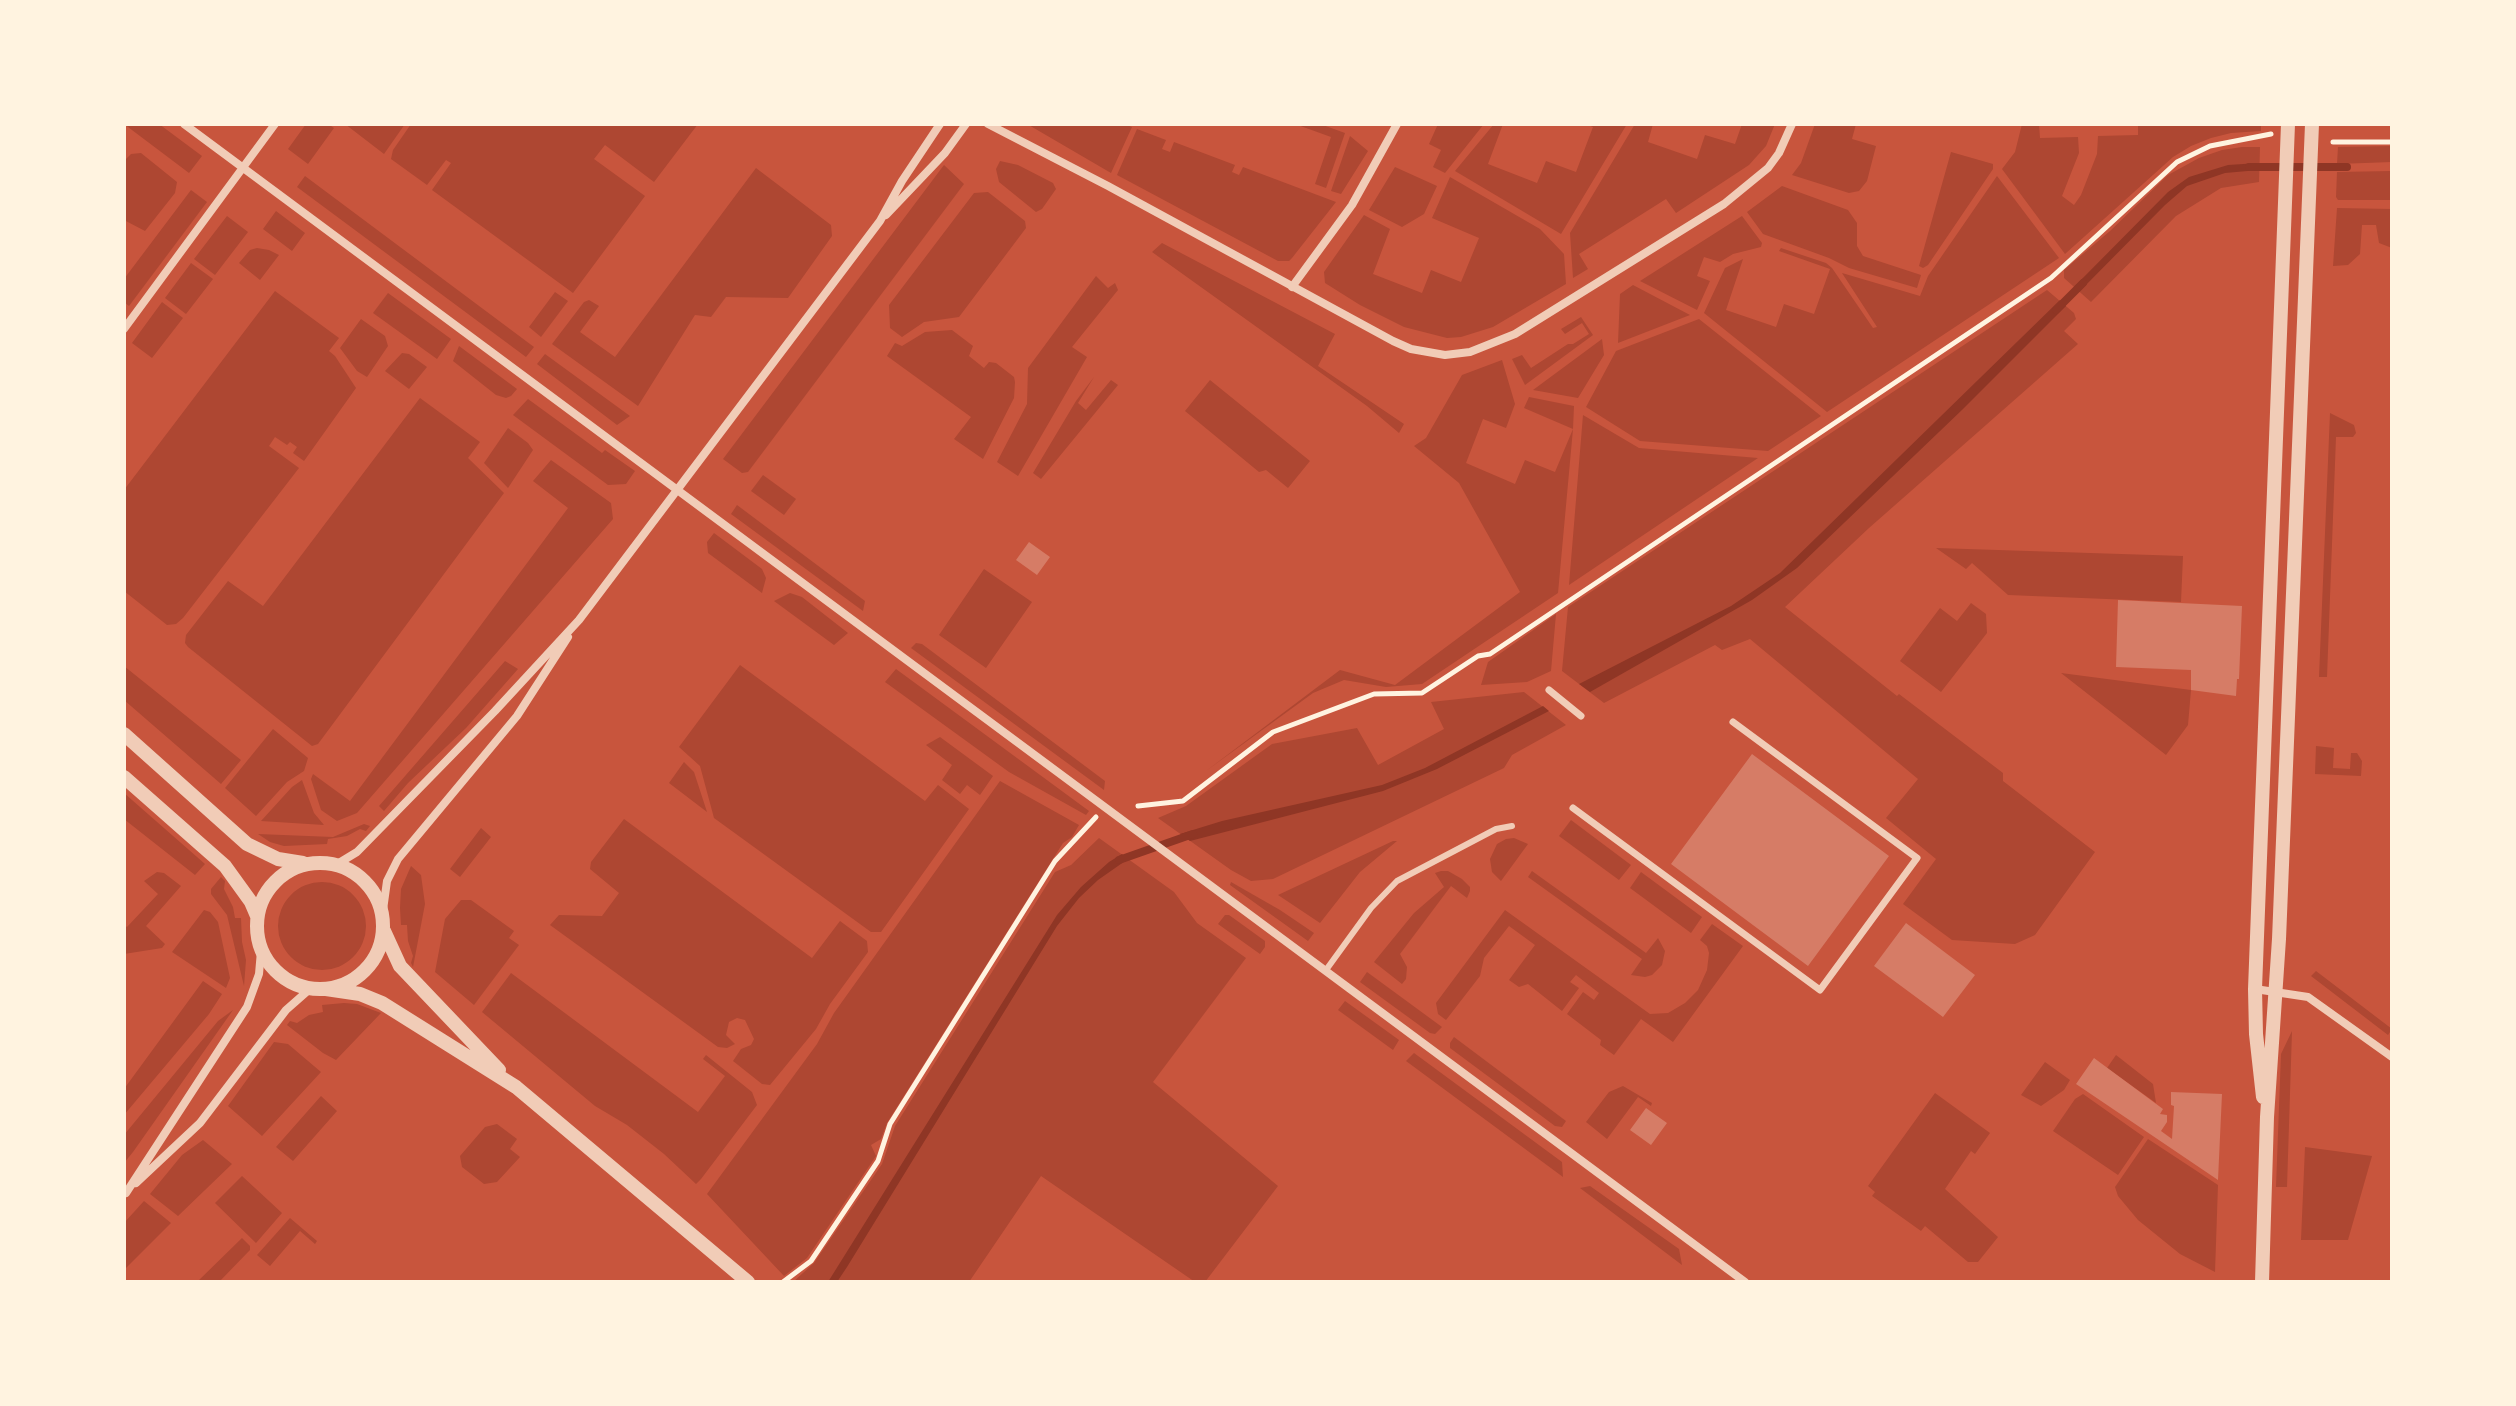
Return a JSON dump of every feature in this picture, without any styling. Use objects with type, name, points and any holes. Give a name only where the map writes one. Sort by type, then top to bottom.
[{"type":"street","points":[[184,124],[1745,1282]]},
{"type":"street","points":[[124,329],[275,124]]},
{"type":"street","points":[[880,221],[940,124]]},
{"type":"street","points":[[125,1194],[200,1123],[286,1010],[319,988],[350,981],[366,970],[377,951],[383,929],[387,881],[398,859],[517,716],[579,620],[880,221],[945,153],[966,124]]},
{"type":"street","points":[[988,124],[1411,349],[1445,355],[1492,345],[1538,322],[1724,204],[1768,168],[1779,153],[1792,124]]},
{"type":"street","points":[[1292,287],[1371,176],[1397,124]]},
{"type":"street","points":[[2267,1117],[2259,1075],[2255,989],[2288,124]]},
{"type":"street","points":[[2262,1282],[2267,1117],[2277,991],[2312,124]]},
{"type":"street","points":[[334,866],[357,852],[579,620]]},
{"type":"street","points":[[1549,690],[1581,716]]},
{"type":"street","points":[[1573,808],[1820,990],[1917,858],[1733,722]]},
{"type":"street","points":[[124,734],[247,844],[278,859],[334,866],[354,874],[373,889],[383,910]]},
{"type":"street","points":[[124,777],[225,866],[251,902],[257,916]]},
{"type":"street","points":[[125,1194],[247,1007],[259,974],[261,951],[257,916],[263,898],[271,884],[295,867],[311,864]]},
{"type":"street","points":[[383,929],[400,966],[516,1087],[748,1282]]},
{"type":"street","points":[[261,951],[275,970],[293,982],[360,994],[382,1003],[516,1087]]},
{"type":"street","points":[[2255,989],[2300,995],[2318,1002],[2392,1057]]},
{"type":"street","points":[[2255,1282],[2261,1252]]},
{"type":"lane","points":[[1326,970],[1371,908],[1397,881],[1496,829],[1512,826]]},
{"type":"path","points":[[1138,806],[1183,801],[1273,732],[1374,694],[1422,693],[1478,656],[1490,654],[2051,278],[2177,162],[2223,142],[2271,133]]},
{"type":"path","points":[[2333,142],[2392,142]]},
{"type":"path","points":[[783,1282],[811,1261],[878,1161],[890,1124],[1055,861],[1103,807]]},
{"type":"shaded area","points":[[124,124],[159,124],[202,156],[189,173]]},
{"type":"shaded area","points":[[306,124],[328,124],[334,128],[308,164],[288,149]]},
{"type":"shaded area","points":[[345,124],[405,124],[384,154]]},
{"type":"shaded area","points":[[411,124],[698,124],[654,182],[605,145],[594,159],[645,196],[573,293],[432,190],[451,163],[446,160],[427,185],[391,159],[393,150]]},
{"type":"shaded area","points":[[1027,124],[1124,124],[1132,127],[1111,173]]},
{"type":"shaded area","points":[[1295,124],[1320,124],[1345,133],[1326,188],[1315,184],[1331,137]]},
{"type":"shaded area","points":[[1438,124],[1484,124],[1445,173],[1433,167],[1441,150],[1429,144]]},
{"type":"shaded area","points":[[1494,124],[1503,124],[1488,164],[1537,183],[1546,161],[1576,172],[1593,127],[1585,124],[1627,124],[1561,234],[1455,171]]},
{"type":"shaded area","points":[[1635,124],[1653,124],[1648,142],[1697,159],[1705,135],[1735,144],[1742,124],[1775,124],[1766,146],[1749,165],[1676,213],[1666,199],[1579,254],[1588,269],[1573,278],[1570,233]]},
{"type":"shaded area","points":[[1815,124],[1856,124],[1852,139],[1876,146],[1867,181],[1859,191],[1849,193],[1792,175],[1801,163]]},
{"type":"shaded area","points":[[2022,124],[2039,124],[2040,138],[2078,137],[2079,153],[2062,196],[2074,205],[2097,154],[2098,136],[2138,135],[2138,124],[2261,124],[2261,131],[2211,138],[2173,157],[2065,254],[2002,169],[2015,152]]},
{"type":"shaded area","points":[[1137,129],[1166,140],[1162,149],[1170,152],[1174,142],[1235,165],[1232,172],[1239,175],[1243,167],[1336,202],[1292,258],[1278,261],[1117,175]]},
{"type":"shaded area","points":[[1350,136],[1368,151],[1341,194],[1331,191]]},
{"type":"shaded area","points":[[2392,146],[2392,162],[2337,164],[2338,147]]},
{"type":"shaded area","points":[[2242,147],[2260,147],[2259,182],[2221,188],[2176,216],[2091,302],[2064,278],[2064,270],[2168,175],[2199,158]]},
{"type":"shaded area","points":[[1951,152],[1993,164],[1993,169],[1923,268],[1919,266]]},
{"type":"shaded area","points":[[141,153],[177,182],[175,193],[145,231],[124,220],[124,161],[131,154]]},
{"type":"shaded area","points":[[1000,161],[1018,165],[1053,183],[1056,189],[1042,209],[1036,212],[999,182],[996,169]]},
{"type":"shaded area","points":[[2259,163],[2259,170],[2225,173],[2187,186],[2079,292],[2074,287],[2168,192],[2189,177],[2228,165]]},
{"type":"shaded area","points":[[944,165],[964,184],[748,472],[742,473],[723,459]]},
{"type":"shaded area","points":[[1395,167],[1437,186],[1424,214],[1402,227],[1369,210]]},
{"type":"shaded area","points":[[756,168],[831,225],[832,236],[788,298],[726,297],[711,317],[695,315],[638,406],[552,344],[584,302],[589,300],[599,306],[580,332],[615,357]]},
{"type":"shaded area","points":[[2392,171],[2392,200],[2338,200],[2336,197],[2337,172]]},
{"type":"shaded area","points":[[305,176],[534,347],[526,357],[297,187]]},
{"type":"shaded area","points":[[1997,176],[2059,258],[1827,412],[1704,313],[1725,268],[1743,259],[1726,310],[1776,327],[1784,304],[1814,314],[1830,269],[1779,251],[1781,248],[1826,263],[1873,328],[1877,327],[1842,273],[1920,296],[1928,276]]},
{"type":"shaded area","points":[[1450,177],[1540,229],[1564,254],[1566,284],[1493,327],[1447,338],[1404,327],[1325,283],[1324,272],[1364,215],[1390,229],[1373,274],[1422,293],[1431,270],[1461,282],[1479,238],[1432,218]]},
{"type":"shaded area","points":[[1782,186],[1848,210],[1857,223],[1857,246],[1863,256],[1921,275],[1917,288],[1849,268],[1763,234],[1747,212]]},
{"type":"shaded area","points":[[191,190],[207,202],[129,306],[124,302],[124,279]]},
{"type":"shaded area","points":[[988,192],[1025,221],[1026,228],[959,317],[924,322],[902,337],[890,328],[889,305],[974,193]]},
{"type":"shaded area","points":[[2337,208],[2392,209],[2392,248],[2379,243],[2376,225],[2362,225],[2360,254],[2348,265],[2333,266]]},
{"type":"shaded area","points":[[276,211],[305,233],[292,251],[263,229]]},
{"type":"shaded area","points":[[227,216],[248,232],[215,275],[194,259]]},
{"type":"shaded area","points":[[1742,216],[1762,243],[1761,247],[1733,254],[1720,262],[1704,257],[1697,276],[1710,281],[1697,310],[1640,281]]},
{"type":"shaded area","points":[[1162,243],[1335,334],[1318,366],[1404,424],[1399,433],[1367,406],[1152,252]]},
{"type":"shaded area","points":[[257,248],[279,255],[260,280],[239,263],[250,250]]},
{"type":"shaded area","points":[[191,263],[213,279],[186,314],[165,298]]},
{"type":"shaded area","points":[[1096,276],[1108,288],[1115,283],[1118,290],[1072,347],[1087,357],[1018,476],[997,462],[1027,404],[1028,368]]},
{"type":"shaded area","points":[[1633,285],[1690,315],[1618,343],[1620,294]]},
{"type":"shaded area","points":[[2047,290],[2074,313],[2076,319],[2064,331],[2078,344],[1869,528],[1785,607],[1897,696],[1899,694],[2003,773],[2003,781],[2095,852],[2035,935],[2015,944],[1952,940],[1903,904],[1936,859],[1886,818],[1918,779],[1750,639],[1722,650],[1715,645],[1604,703],[1562,671],[1568,607]]},
{"type":"shaded area","points":[[275,291],[339,338],[329,351],[356,388],[304,461],[293,453],[297,447],[275,437],[269,446],[299,468],[183,618],[176,624],[167,625],[124,591],[124,490]]},
{"type":"shaded area","points":[[555,292],[568,301],[541,337],[529,327]]},
{"type":"shaded area","points":[[388,293],[451,339],[437,359],[373,313]]},
{"type":"shaded area","points":[[2060,300],[2066,306],[1797,568],[1752,600],[1590,692],[1579,684],[1731,606],[1780,573]]},
{"type":"shaded area","points":[[162,302],[183,318],[152,358],[132,343]]},
{"type":"shaded area","points":[[1581,317],[1593,335],[1525,385],[1512,359],[1522,355],[1531,368],[1568,344],[1573,344],[1589,334],[1582,323],[1565,334],[1561,329]]},
{"type":"shaded area","points":[[361,319],[385,336],[388,346],[367,377],[357,371],[340,348]]},
{"type":"shaded area","points":[[1699,319],[1821,416],[1768,451],[1640,441],[1586,407],[1616,351]]},
{"type":"shaded area","points":[[952,330],[973,346],[969,356],[984,368],[989,362],[996,363],[1014,377],[1014,398],[983,459],[954,439],[971,417],[887,356],[895,343],[902,346],[925,332]]},
{"type":"shaded area","points":[[1602,339],[1604,355],[1578,398],[1533,390]]},
{"type":"shaded area","points":[[459,346],[517,389],[506,398],[496,395],[453,361]]},
{"type":"shaded area","points":[[402,353],[409,354],[427,367],[409,389],[385,371]]},
{"type":"shaded area","points":[[545,354],[630,416],[617,425],[537,364]]},
{"type":"shaded area","points":[[1502,360],[1515,404],[1506,428],[1483,419],[1466,463],[1515,484],[1525,460],[1555,472],[1573,429],[1558,593],[1422,684],[1386,687],[1344,680],[1313,693],[1206,771],[1340,670],[1395,685],[1520,592],[1459,483],[1414,446],[1426,438],[1462,375]]},
{"type":"shaded area","points":[[1094,377],[1078,403],[1086,410],[1111,380],[1118,385],[1041,479],[1033,473]]},
{"type":"shaded area","points":[[1210,380],[1310,461],[1288,488],[1266,470],[1259,472],[1185,411]]},
{"type":"shaded area","points":[[1529,397],[1574,406],[1573,429],[1524,408]]},
{"type":"shaded area","points":[[420,398],[480,442],[468,458],[504,493],[318,744],[312,746],[188,647],[186,635],[228,581],[263,606]]},
{"type":"shaded area","points":[[528,399],[602,453],[605,450],[635,471],[626,484],[608,485],[513,415]]},
{"type":"shaded area","points":[[2330,413],[2354,425],[2356,433],[2353,437],[2336,437],[2327,677],[2319,677]]},
{"type":"shaded area","points":[[1583,415],[1639,448],[1758,458],[1569,585]]},
{"type":"shaded area","points":[[508,428],[533,450],[508,488],[484,463]]},
{"type":"shaded area","points":[[551,460],[611,503],[613,519],[357,813],[337,821],[321,810],[311,779],[313,774],[350,801],[568,508],[533,481]]},
{"type":"shaded area","points":[[763,475],[796,499],[784,515],[751,491]]},
{"type":"shaded area","points":[[737,505],[865,601],[863,611],[731,514]]},
{"type":"shaded area","points":[[714,533],[762,569],[766,578],[762,593],[708,553],[707,542]]},
{"type":"shaded area","points":[[1936,548],[2183,556],[2181,602],[2008,595],[1972,563],[1966,569]]},
{"type":"shaded area","points":[[984,569],[1032,602],[986,668],[939,635]]},
{"type":"shaded area","points":[[790,593],[802,597],[848,633],[834,645],[774,601]]},
{"type":"shaded area","points":[[1971,603],[1986,614],[1987,633],[1941,692],[1900,661],[1940,608],[1957,621]]},
{"type":"shaded area","points":[[1556,614],[1551,671],[1527,682],[1481,685],[1488,662]]},
{"type":"shaded area","points":[[916,643],[922,644],[1105,781],[1104,790],[911,648]]},
{"type":"shaded area","points":[[505,661],[518,669],[466,728],[408,783],[384,811],[379,806]]},
{"type":"shaded area","points":[[740,665],[925,801],[938,785],[969,809],[881,932],[871,932],[714,818],[700,766],[679,747]]},
{"type":"shaded area","points":[[124,666],[241,760],[221,784],[124,700]]},
{"type":"shaded area","points":[[896,669],[1089,811],[1086,815],[1009,772],[885,682]]},
{"type":"shaded area","points":[[2061,673],[2191,690],[2188,725],[2166,755]]},
{"type":"shaded area","points":[[1524,692],[1566,725],[1512,755],[1504,768],[1273,879],[1251,881],[1158,818],[1186,806],[1272,744],[1357,728],[1378,765],[1444,729],[1431,702]]},
{"type":"shaded area","points":[[1543,706],[1549,711],[1437,769],[1383,791],[1190,841],[1180,834],[1222,821],[1382,785],[1425,768]]},
{"type":"shaded area","points":[[273,729],[308,758],[304,771],[287,782],[256,816],[225,788]]},
{"type":"shaded area","points":[[940,737],[993,776],[980,795],[967,785],[960,794],[942,780],[952,765],[926,745]]},
{"type":"shaded area","points":[[2316,746],[2334,748],[2333,768],[2350,769],[2351,753],[2357,753],[2362,761],[2361,776],[2315,774]]},
{"type":"shaded area","points":[[684,762],[694,772],[707,812],[669,783]]},
{"type":"shaded area","points":[[302,780],[314,813],[324,825],[261,821],[292,787]]},
{"type":"shaded area","points":[[1000,781],[1079,825],[1072,837],[1063,843],[887,1123],[881,1139],[871,1145],[876,1156],[807,1258],[784,1276],[707,1194],[817,1044],[834,1013]]},
{"type":"shaded area","points":[[124,793],[205,864],[195,875],[124,819]]},
{"type":"shaded area","points":[[624,819],[812,958],[840,921],[867,941],[868,952],[816,1029],[770,1085],[762,1084],[733,1061],[741,1049],[751,1045],[754,1039],[745,1020],[737,1018],[729,1022],[726,1035],[735,1044],[727,1048],[718,1047],[550,925],[559,915],[602,916],[619,893],[590,869],[591,862]]},
{"type":"shaded area","points":[[1571,820],[1631,865],[1619,880],[1559,836]]},
{"type":"shaded area","points":[[364,824],[370,826],[366,831],[360,829],[347,836],[328,839],[327,844],[284,846],[258,834],[333,837]]},
{"type":"shaded area","points":[[481,828],[491,837],[460,877],[450,869]]},
{"type":"shaded area","points":[[1099,838],[1174,892],[1197,923],[1246,958],[1153,1082],[1278,1186],[1205,1282],[1195,1282],[1041,1176],[969,1282],[793,1282],[814,1263],[882,1164],[895,1126],[1055,872],[1071,865]]},
{"type":"shaded area","points":[[1514,838],[1528,844],[1501,881],[1492,872],[1490,859],[1497,844]]},
{"type":"shaded area","points":[[1397,841],[1360,872],[1320,923],[1278,895]]},
{"type":"shaded area","points":[[1122,854],[1128,859],[1098,880],[1057,926],[847,1267],[837,1282],[828,1282],[1057,915],[1081,887]]},
{"type":"shaded area","points":[[411,866],[421,875],[425,904],[413,967],[407,925],[401,925],[400,908],[401,889]]},
{"type":"shaded area","points":[[1448,871],[1462,879],[1470,891],[1467,898],[1451,886],[1400,954],[1407,967],[1406,979],[1402,984],[1374,962],[1414,913],[1444,887],[1435,873]]},
{"type":"shaded area","points":[[1532,871],[1646,953],[1658,938],[1665,951],[1662,965],[1652,975],[1631,975],[1642,959],[1528,877]]},
{"type":"shaded area","points":[[157,872],[164,873],[181,886],[146,926],[165,944],[162,948],[124,954],[124,925],[127,927],[158,894],[144,881]]},
{"type":"shaded area","points":[[1641,872],[1702,917],[1691,933],[1630,888]]},
{"type":"shaded area","points":[[221,877],[225,881],[224,889],[235,918],[241,918],[246,960],[244,986],[227,915],[211,894],[211,889]]},
{"type":"shaded area","points":[[322,882],[339,886],[353,895],[362,909],[366,926],[362,943],[353,957],[339,966],[322,970],[305,966],[291,957],[282,943],[278,926],[282,909],[291,895],[305,886]]},
{"type":"shaded area","points":[[1231,882],[1314,933],[1308,941],[1230,885]]},
{"type":"shaded area","points":[[461,900],[471,900],[514,931],[509,938],[519,945],[474,1005],[435,972],[445,919]]},
{"type":"shaded area","points":[[204,910],[218,922],[230,978],[226,988],[172,952]]},
{"type":"shaded area","points":[[1505,910],[1650,1014],[1668,1013],[1685,1003],[1698,990],[1707,970],[1709,953],[1700,940],[1712,924],[1743,946],[1673,1042],[1641,1019],[1614,1055],[1600,1045],[1601,1040],[1567,1014],[1583,992],[1594,1000],[1599,993],[1576,975],[1570,982],[1579,988],[1562,1011],[1528,984],[1519,987],[1509,980],[1535,945],[1509,926],[1484,958],[1480,976],[1446,1020],[1438,1014],[1436,1003]]},
{"type":"shaded area","points":[[1225,915],[1265,941],[1260,954],[1218,924]]},
{"type":"shaded area","points":[[2316,971],[2392,1029],[2388,1035],[2311,976]]},
{"type":"shaded area","points":[[1367,972],[1442,1027],[1435,1034],[1430,1033],[1360,982]]},
{"type":"shaded area","points":[[511,973],[698,1112],[725,1076],[703,1059],[706,1055],[752,1092],[757,1105],[696,1184],[664,1154],[627,1125],[595,1106],[482,1012]]},
{"type":"shaded area","points":[[203,981],[222,994],[209,1014],[124,1115],[124,1089]]},
{"type":"shaded area","points":[[1345,1001],[1399,1040],[1393,1050],[1338,1010]]},
{"type":"shaded area","points":[[357,1004],[381,1013],[336,1060],[287,1025],[290,1021],[297,1023],[309,1015],[323,1012],[322,1005]]},
{"type":"shaded area","points":[[233,1010],[124,1163],[124,1135],[218,1021]]},
{"type":"shaded area","points":[[2292,1031],[2287,1187],[2276,1187],[2281,1054]]},
{"type":"shaded area","points":[[1454,1037],[1566,1121],[1562,1127],[1555,1126],[1450,1048]]},
{"type":"shaded area","points":[[274,1042],[288,1044],[321,1072],[262,1136],[228,1106]]},
{"type":"shaded area","points":[[1414,1053],[1562,1162],[1563,1177],[1406,1061]]},
{"type":"shaded area","points":[[2116,1055],[2153,1084],[2156,1103],[2107,1068]]},
{"type":"shaded area","points":[[2045,1062],[2070,1080],[2064,1090],[2041,1106],[2021,1095]]},
{"type":"shaded area","points":[[1623,1086],[1652,1103],[1651,1106],[1638,1097],[1607,1139],[1586,1122],[1609,1092]]},
{"type":"shaded area","points":[[1935,1093],[1990,1133],[1975,1154],[1971,1151],[1945,1189],[1998,1237],[1978,1262],[1968,1262],[1925,1226],[1921,1231],[1872,1196],[1875,1192],[1868,1186]]},
{"type":"shaded area","points":[[2083,1094],[2144,1137],[2118,1175],[2053,1131],[2075,1099]]},
{"type":"shaded area","points":[[321,1096],[337,1111],[293,1161],[276,1147]]},
{"type":"shaded area","points":[[497,1124],[517,1139],[510,1149],[520,1157],[497,1182],[484,1184],[462,1167],[460,1156],[485,1127]]},
{"type":"shaded area","points":[[2148,1139],[2218,1185],[2215,1272],[2180,1254],[2138,1220],[2118,1196],[2115,1187]]},
{"type":"shaded area","points":[[203,1140],[232,1164],[178,1216],[150,1194],[182,1155]]},
{"type":"shaded area","points":[[2305,1147],[2372,1156],[2348,1240],[2301,1240]]},
{"type":"shaded area","points":[[242,1176],[282,1213],[256,1243],[215,1203]]},
{"type":"shaded area","points":[[1590,1186],[1679,1249],[1682,1265],[1580,1188]]},
{"type":"shaded area","points":[[144,1201],[171,1223],[124,1270],[124,1223]]},
{"type":"shaded area","points":[[290,1218],[317,1241],[315,1244],[300,1231],[270,1266],[257,1255]]},
{"type":"shaded area","points":[[242,1238],[250,1250],[219,1282],[197,1282]]},
{"type":"building","points":[[1029,542],[1050,557],[1037,575],[1016,560]]},
{"type":"building","points":[[2118,600],[2242,606],[2236,696],[2191,690],[2191,670],[2116,667]]},
{"type":"building","points":[[1752,754],[1889,856],[1808,966],[1671,864]]},
{"type":"building","points":[[1906,923],[1975,975],[1943,1017],[1874,966]]},
{"type":"building","points":[[2094,1058],[2163,1109],[2160,1114],[2167,1115],[2167,1122],[2161,1131],[2172,1139],[2174,1106],[2171,1105],[2171,1092],[2222,1094],[2218,1180],[2076,1084]]},
{"type":"building","points":[[1646,1108],[1667,1123],[1651,1145],[1630,1130]]},
{"type":"waterway","points":[[2249,167],[2347,167]]},
{"type":"waterway","points":[[2056,310],[2083,283]]},
{"type":"waterway","points":[[1119,860],[1193,834]]}]
